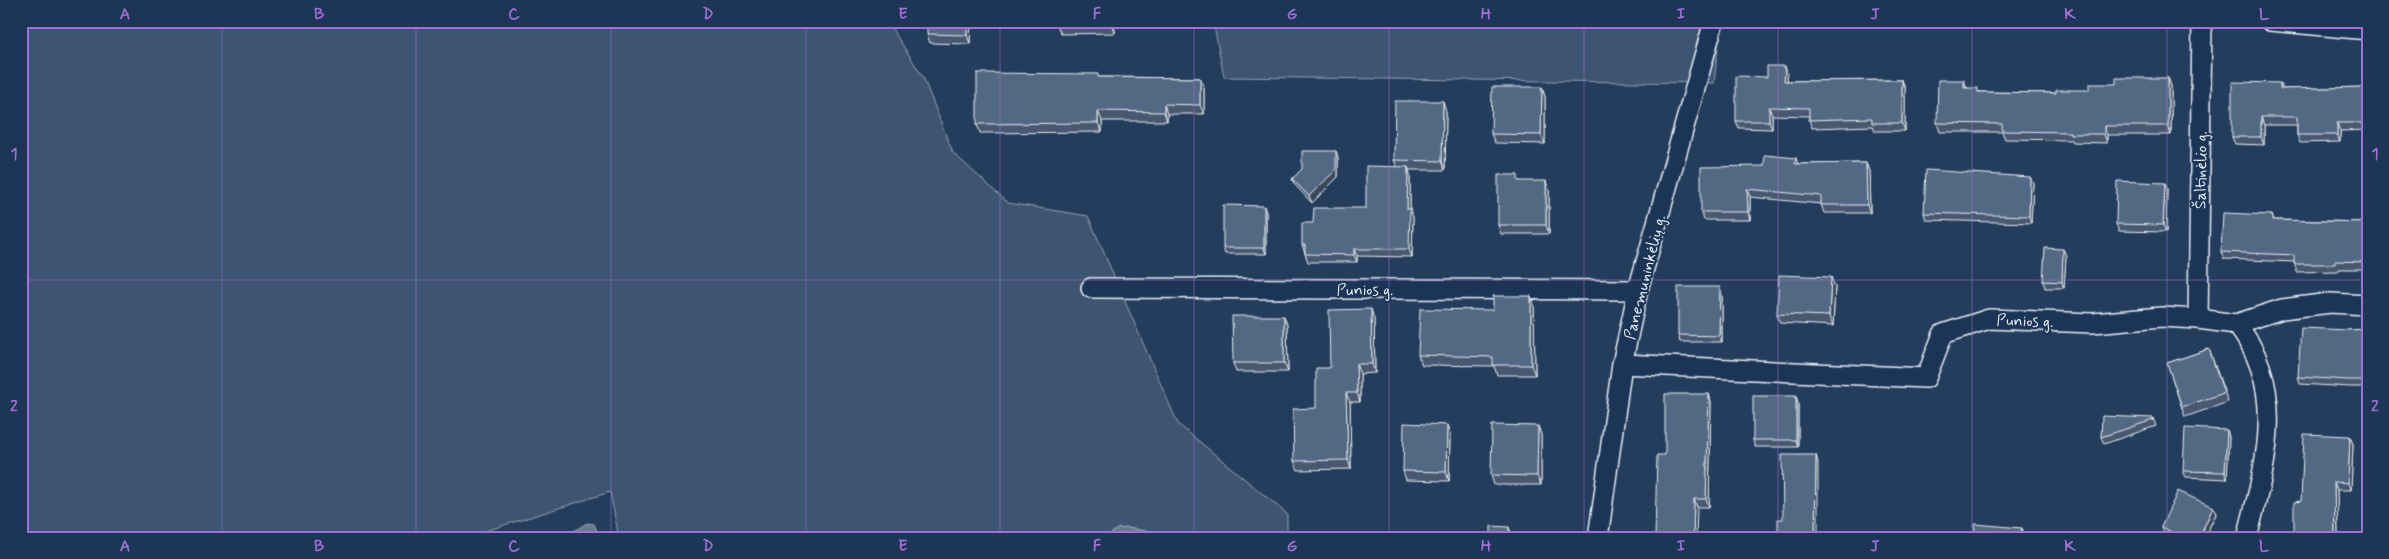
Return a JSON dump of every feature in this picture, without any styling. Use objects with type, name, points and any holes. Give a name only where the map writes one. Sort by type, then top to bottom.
[{"type":"street","name":"Panemuninkėlių g.","points":[[1598,538],[1622,364],[1638,290],[1714,21]]},
{"type":"street","name":"Šaltinėlio g.","points":[[2198,319],[2202,21]]},
{"type":"street","points":[[2270,21],[2368,30]]},
{"type":"street","name":"Punios g.","points":[[1091,288],[1638,290]]},
{"type":"street","name":"Punios g.","points":[[1622,364],[1926,378],[1943,334],[1989,319],[2093,323],[2160,317],[2236,324],[2282,309],[2330,303],[2368,304]]},
{"type":"street","points":[[2236,324],[2249,341],[2267,386],[2269,445],[2247,538]]},
{"type":"shaded area","points":[[21,21],[887,21],[923,77],[953,153],[1008,203],[1088,216],[1178,424],[1287,514],[1287,538],[1189,538],[1127,528],[1117,529],[1106,538],[619,538],[610,492],[463,538],[21,538]]},
{"type":"shaded area","points":[[1213,21],[1721,21],[1714,83],[1224,77]]},
{"type":"shaded area","points":[[587,523],[594,524],[600,538],[562,538]]},
{"type":"shaded area","points":[[1127,528],[1189,538],[1106,538],[1117,529]]},
{"type":"building","points":[[927,21],[967,21],[967,35],[927,34]]},
{"type":"building","points":[[1057,21],[1111,21],[1111,24],[1057,25]]},
{"type":"building","points":[[1767,66],[1785,66],[1784,81],[1902,80],[1902,123],[1872,123],[1872,118],[1809,120],[1809,108],[1769,107],[1769,121],[1736,121],[1736,76],[1767,77]]},
{"type":"building","points":[[977,73],[1098,74],[1098,77],[1200,78],[1200,105],[1164,104],[1164,112],[1098,111],[1098,123],[977,124]]},
{"type":"building","points":[[2116,78],[2168,78],[2168,126],[2104,126],[2104,134],[2070,134],[2070,132],[2002,131],[2002,124],[1937,123],[1938,80],[1964,80],[1964,88],[1978,88],[1978,92],[2056,93],[2056,90],[2089,90],[2089,84],[2116,84]]},
{"type":"building","points":[[2232,82],[2280,83],[2280,89],[2366,87],[2368,85],[2368,123],[2337,123],[2337,135],[2297,135],[2297,117],[2261,117],[2261,137],[2232,137]]},
{"type":"building","points":[[1492,87],[1542,87],[1541,135],[1491,134]]},
{"type":"building","points":[[1395,101],[1443,101],[1442,161],[1394,160]]},
{"type":"building","points":[[1302,151],[1336,151],[1336,170],[1309,196],[1292,179],[1302,169]]},
{"type":"building","points":[[1765,155],[1796,158],[1795,164],[1866,163],[1867,205],[1821,205],[1821,196],[1747,189],[1748,212],[1701,212],[1701,167],[1764,166]]},
{"type":"building","points":[[1366,166],[1408,167],[1407,209],[1410,209],[1409,249],[1354,249],[1354,255],[1305,254],[1305,245],[1302,245],[1302,223],[1313,223],[1314,208],[1366,208]]},
{"type":"building","points":[[1926,170],[2030,177],[2029,216],[1924,213]]},
{"type":"building","points":[[1498,175],[1518,175],[1518,181],[1546,181],[1546,225],[1498,225]]},
{"type":"building","points":[[2117,181],[2165,183],[2163,225],[2116,224]]},
{"type":"building","points":[[1223,205],[1264,206],[1264,248],[1223,248]]},
{"type":"building","points":[[2223,213],[2272,215],[2272,220],[2368,222],[2368,262],[2335,261],[2335,264],[2294,264],[2294,255],[2221,252]]},
{"type":"building","points":[[2045,248],[2063,249],[2062,282],[2043,281]]},
{"type":"building","points":[[1779,275],[1831,277],[1829,316],[1777,314]]},
{"type":"building","points":[[1678,287],[1720,287],[1719,336],[1678,335]]},
{"type":"building","points":[[1493,296],[1531,296],[1531,365],[1493,365],[1493,357],[1418,355],[1420,309],[1493,310]]},
{"type":"building","points":[[1371,309],[1372,364],[1356,364],[1357,393],[1346,393],[1348,460],[1294,461],[1293,409],[1316,408],[1316,368],[1330,368],[1329,310]]},
{"type":"building","points":[[1232,316],[1284,316],[1284,363],[1233,363]]},
{"type":"building","points":[[2301,328],[2368,329],[2368,380],[2298,377]]},
{"type":"building","points":[[2209,349],[2224,393],[2182,407],[2167,363]]},
{"type":"building","points":[[1665,394],[1709,394],[1706,499],[1694,499],[1693,538],[1655,538],[1657,455],[1665,455]]},
{"type":"building","points":[[1753,396],[1796,396],[1796,440],[1753,440]]},
{"type":"building","points":[[2102,416],[2153,418],[2153,420],[2101,437]]},
{"type":"building","points":[[1404,423],[1447,425],[1446,472],[1403,471]]},
{"type":"building","points":[[1492,425],[1538,426],[1537,476],[1491,475]]},
{"type":"building","points":[[2185,428],[2227,430],[2225,472],[2183,471]]},
{"type":"building","points":[[2304,434],[2350,436],[2348,483],[2334,482],[2335,538],[2294,538],[2294,502],[2301,501]]},
{"type":"building","points":[[1782,455],[1816,455],[1815,538],[1778,538],[1778,519],[1783,519]]},
{"type":"building","points":[[2178,491],[2213,507],[2199,538],[2184,538],[2161,527]]},
{"type":"building","points":[[1975,524],[2022,528],[2021,538],[1974,538]]},
{"type":"building","points":[[1491,526],[1509,527],[1509,538],[1491,538]]}]
